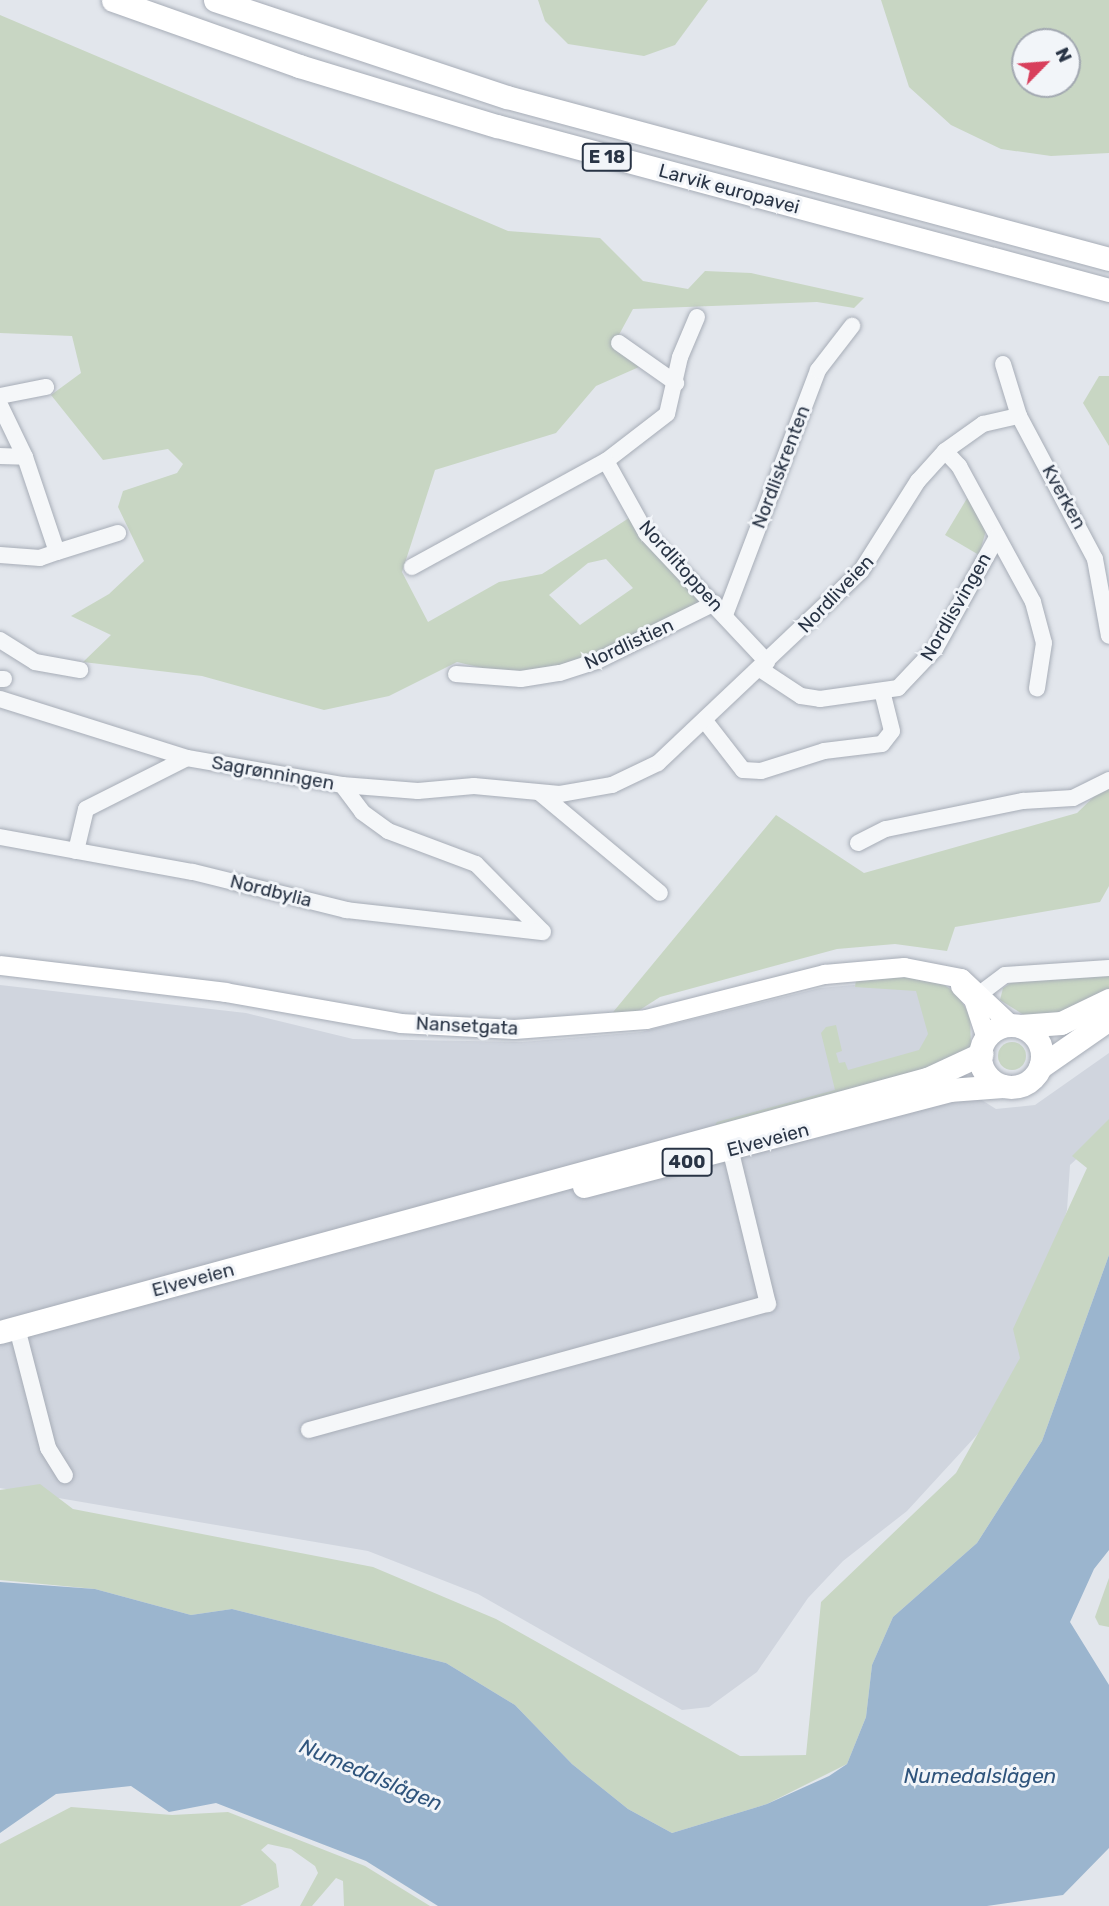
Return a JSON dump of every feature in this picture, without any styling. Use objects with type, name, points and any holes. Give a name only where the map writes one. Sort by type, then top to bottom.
[{"type":"highway","name":"Larvik europavei","points":[[113,0],[299,66],[497,127],[1109,290]]},
{"type":"highway","name":"Larvik europavei","points":[[215,0],[507,97],[1109,259]]},
{"type":"highway","name":"400","points":[[983,1046],[1016,1025],[1061,1023],[1109,1000]]},
{"type":"highway","name":"400","points":[[1003,1086],[1030,1081],[1040,1067],[1109,1019]]},
{"type":"highway","points":[[1016,1025],[1041,1046],[1040,1067]]},
{"type":"highway","points":[[983,1046],[986,1074],[1003,1086]]},
{"type":"highway","name":"Elveveien","points":[[729,1142],[927,1079],[983,1046]]},
{"type":"highway","name":"Elveveien","points":[[9,1330],[369,1233],[729,1142],[949,1090],[1003,1086]]},
{"type":"main road","name":"Nansetgata","points":[[0,965],[225,992],[400,1023],[514,1029],[646,1019],[832,973],[879,967],[932,969],[977,995],[1016,1025]]},
{"type":"main road","points":[[977,995],[983,1046]]},
{"type":"street","points":[[412,567],[607,461],[656,427],[667,414],[680,357],[697,317]]},
{"type":"street","name":"Nordliskrenten","points":[[720,609],[818,370],[852,326]]},
{"type":"street","points":[[619,342],[676,383]]},
{"type":"street","name":"Kverken","points":[[1003,364],[1019,416],[1083,528],[1095,559],[1109,636]]},
{"type":"street","points":[[0,396],[46,387]]},
{"type":"street","points":[[0,405],[25,457],[57,552]]},
{"type":"street","name":"Nordliveien","points":[[342,785],[418,791],[474,786],[540,793],[612,785],[658,763],[861,571],[918,481],[946,451],[983,424],[1019,416]]},
{"type":"street","name":"Nordlisvingen","points":[[946,451],[997,537],[1040,623],[1044,643],[1037,688]]},
{"type":"street","points":[[0,456],[25,457]]},
{"type":"street","name":"Nordlitoppen","points":[[607,461],[646,533],[720,609],[763,666]]},
{"type":"street","points":[[0,555],[40,558],[118,533]]},
{"type":"street","name":"Nordlisvingen","points":[[763,666],[801,695],[835,699],[883,694],[925,664],[997,537]]},
{"type":"street","name":"Nordlistien","points":[[456,674],[521,679],[560,673],[597,661],[720,609]]},
{"type":"street","points":[[0,640],[35,662],[80,670]]},
{"type":"street","points":[[705,721],[743,770],[761,771],[824,751],[882,744],[892,731],[883,694]]},
{"type":"street","name":"Sagrønningen","points":[[0,699],[187,758],[342,785],[362,812],[387,831],[476,863],[543,932]]},
{"type":"street","points":[[76,851],[86,809],[187,758]]},
{"type":"street","points":[[858,843],[886,829],[995,806],[1073,799],[1109,780]]},
{"type":"street","points":[[540,793],[660,893]]},
{"type":"street","name":"Nordbylia","points":[[0,837],[345,910],[543,932]]},
{"type":"street","points":[[977,995],[1005,975],[1109,968]]},
{"type":"street","points":[[309,1430],[768,1304],[729,1142]]},
{"type":"street","name":"Elveveien","points":[[9,1330],[48,1448],[65,1475]]},
{"type":"shaded area","points":[[920,979],[977,1097],[996,1109],[1035,1105],[1109,1053],[1109,1129],[1070,1165],[1067,1210],[1021,1362],[986,1425],[907,1511],[843,1561],[808,1598],[757,1672],[709,1707],[682,1710],[478,1594],[368,1551],[0,1488],[0,985],[246,1013],[353,1039],[522,1042],[641,1032],[820,988]]},
{"type":"green space","points":[[538,0],[708,0],[675,45],[644,56],[568,44],[545,21]]},
{"type":"green space","points":[[881,0],[1109,0],[1109,153],[1051,156],[1001,149],[951,125],[909,87]]},
{"type":"green space","points":[[0,15],[508,231],[600,238],[643,281],[688,289],[705,271],[751,273],[864,298],[854,308],[817,302],[633,309],[615,342],[639,367],[596,386],[556,433],[435,470],[402,572],[428,622],[499,582],[542,574],[629,518],[707,603],[570,669],[516,676],[457,662],[389,696],[324,710],[202,676],[83,662],[111,635],[71,616],[109,594],[144,561],[118,507],[123,491],[177,473],[183,464],[168,449],[103,460],[51,395],[81,373],[72,336],[0,333]],"holes":[[[606,559],[633,588],[580,625],[549,595],[588,563]]]},
{"type":"green space","points":[[1099,376],[1109,376],[1109,446],[1083,403]]},
{"type":"green space","points":[[969,495],[987,527],[979,555],[945,535]]},
{"type":"green space","points":[[1109,782],[1109,886],[1100,902],[955,927],[947,951],[895,944],[837,949],[660,997],[635,1013],[609,1017],[776,815],[864,873],[1077,813]]},
{"type":"green space","points":[[896,975],[943,984],[956,993],[970,1015],[971,1049],[952,1063],[713,1128],[717,1122],[835,1090],[821,1033],[826,1027],[836,1025],[842,1051],[836,1053],[839,1063],[845,1062],[848,1070],[919,1050],[928,1034],[916,991],[855,987],[856,980]]},
{"type":"green space","points":[[1109,975],[1109,989],[1064,1013],[1027,1017],[1000,1000],[1003,988],[1014,981]]},
{"type":"green space","points":[[1012,1042],[1022,1046],[1026,1056],[1022,1066],[1012,1070],[1002,1066],[998,1056],[1002,1046]]},
{"type":"green space","points":[[1109,1119],[1109,1255],[1042,1441],[977,1543],[893,1617],[872,1665],[866,1717],[847,1764],[767,1804],[672,1833],[628,1809],[572,1764],[515,1705],[446,1663],[232,1609],[191,1615],[95,1589],[0,1580],[0,1490],[40,1484],[73,1509],[373,1567],[496,1619],[740,1756],[806,1755],[821,1602],[956,1473],[1020,1358],[1013,1329],[1087,1168],[1072,1156]]},
{"type":"green space","points":[[1109,1578],[1109,1627],[1099,1625],[1095,1617]]},
{"type":"green space","points":[[71,1807],[172,1815],[228,1812],[365,1866],[430,1906],[344,1906],[343,1881],[336,1878],[312,1906],[300,1906],[318,1873],[315,1866],[291,1849],[268,1844],[261,1850],[276,1864],[279,1887],[240,1906],[0,1906],[0,1844]]},
{"type":"water","name":"Numedalslågen","points":[[1109,1255],[1109,1550],[1094,1569],[1070,1622],[1109,1685],[1109,1848],[1063,1895],[987,1906],[438,1906],[366,1861],[216,1803],[169,1812],[131,1786],[56,1794],[0,1833],[0,1582],[95,1589],[191,1615],[232,1609],[446,1663],[515,1705],[572,1764],[628,1809],[672,1833],[767,1804],[829,1776],[847,1764],[866,1717],[872,1665],[893,1617],[977,1543],[1042,1441]]}]
